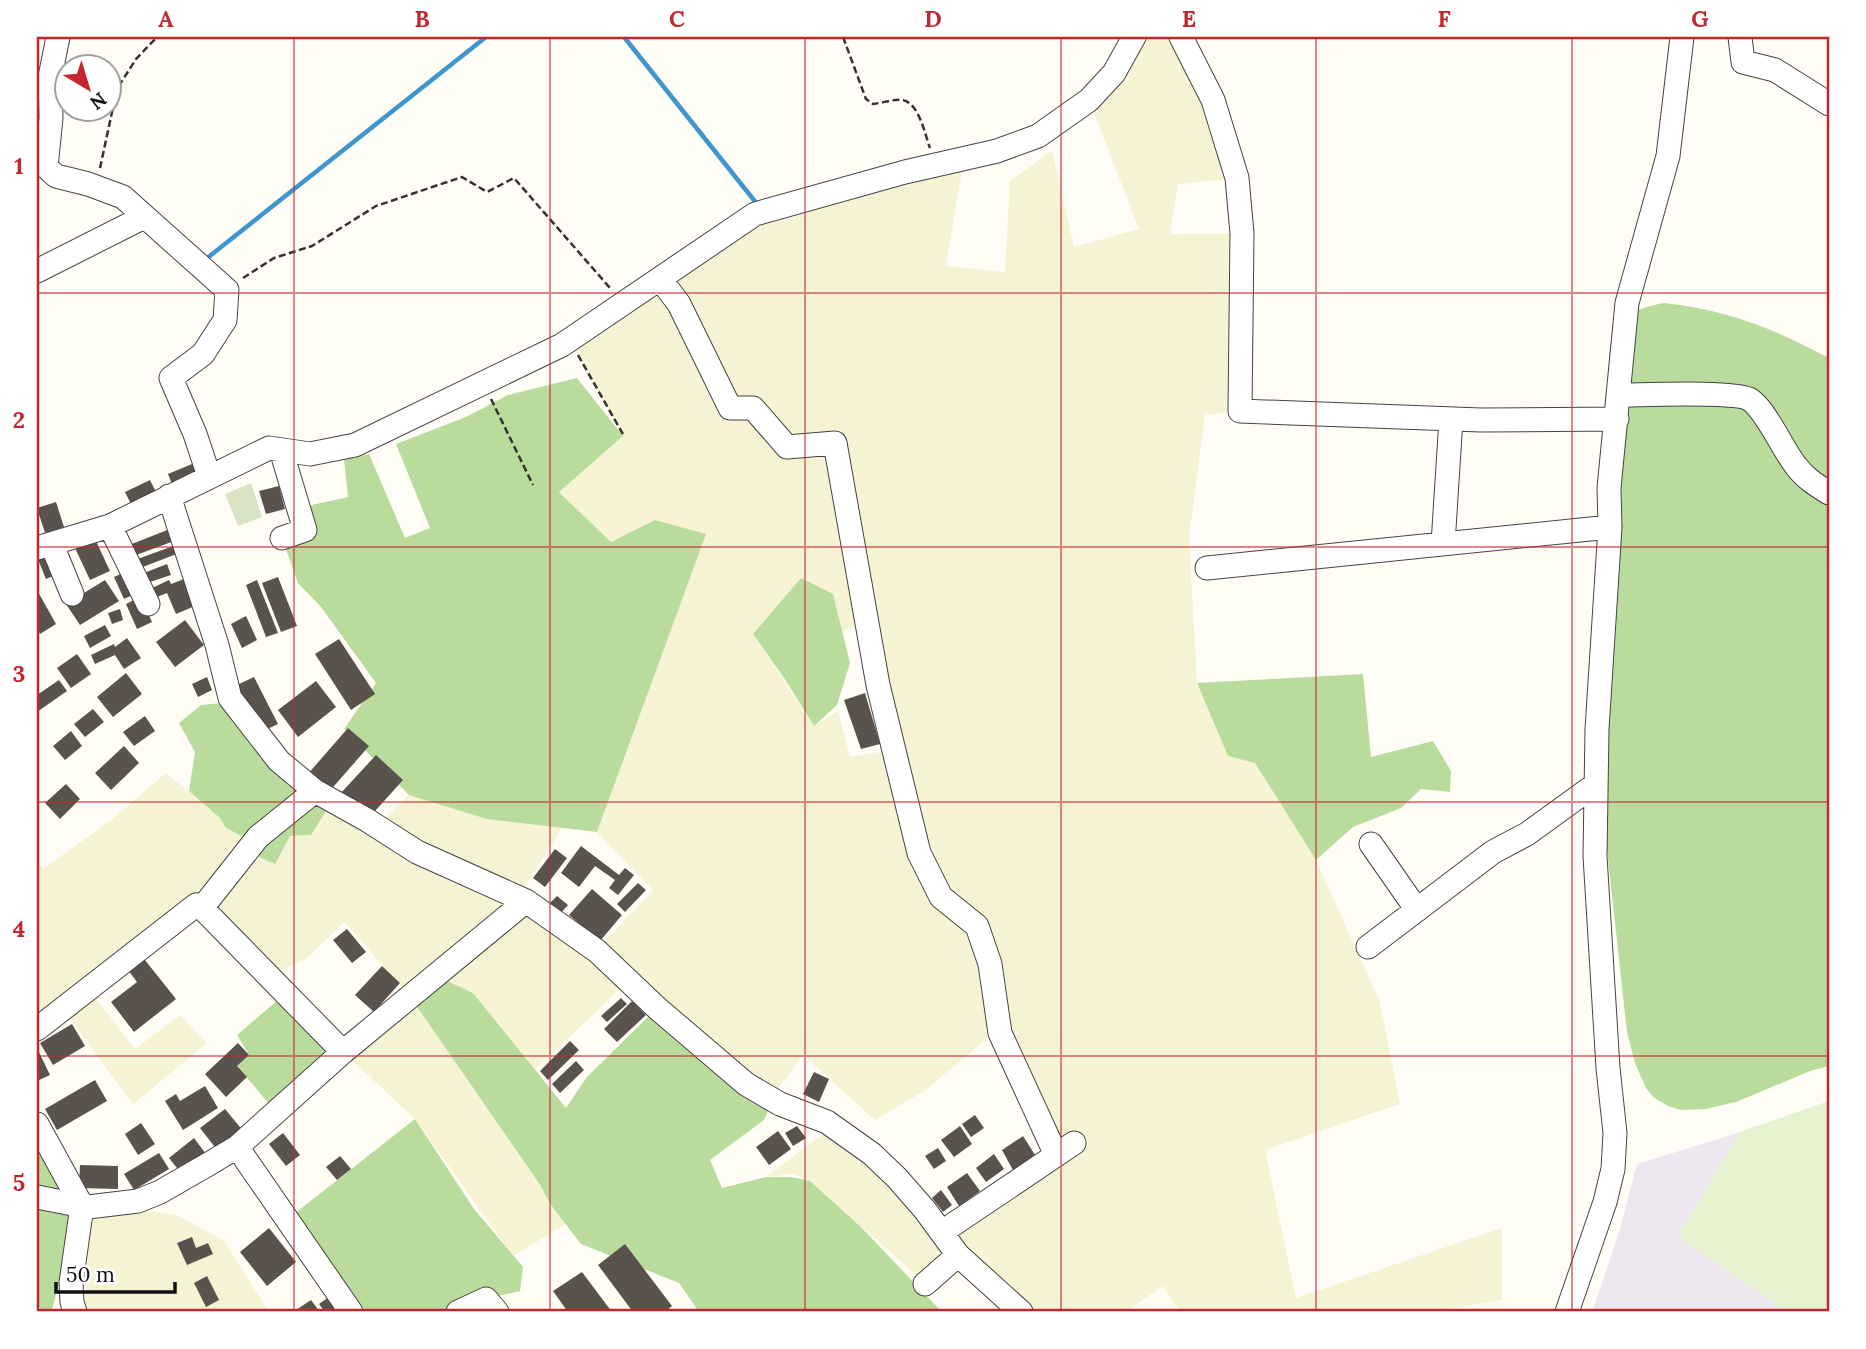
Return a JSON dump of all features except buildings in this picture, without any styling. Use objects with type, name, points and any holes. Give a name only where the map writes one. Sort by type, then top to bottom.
[{"type":"street","points":[[58,37],[50,77],[51,118],[46,167],[56,176],[123,197],[225,289],[225,320],[203,354],[171,378],[209,476]]},
{"type":"street","points":[[72,594],[44,547],[110,526],[269,448],[310,454],[355,444],[484,384],[569,340],[755,214],[997,151],[1038,136],[1089,100],[1114,73],[1135,37]]},
{"type":"street","points":[[1181,37],[1213,100],[1237,178],[1242,233],[1240,411],[1451,419],[1616,419]]},
{"type":"street","points":[[1567,1312],[1605,1202],[1613,1168],[1615,1133],[1608,1068],[1596,869],[1597,729],[1610,527],[1609,488],[1627,303],[1668,156],[1682,37]]},
{"type":"street","points":[[1741,37],[1743,62],[1775,70],[1829,104]]},
{"type":"street","points":[[37,271],[144,216]]},
{"type":"street","points":[[663,277],[664,284],[679,304],[730,408],[754,408],[787,447],[835,443],[878,685],[919,853],[941,897],[977,926],[990,964],[1000,1034],[1065,1149],[942,1233]]},
{"type":"street","points":[[1619,395],[1724,396],[1750,400],[1759,408],[1794,464],[1810,481],[1829,493]]},
{"type":"street","points":[[1443,544],[1451,419]]},
{"type":"street","points":[[281,450],[305,530],[282,538]]},
{"type":"street","points":[[169,496],[217,645],[230,698],[279,761],[315,791],[417,852],[526,901],[597,951],[657,1008],[746,1084],[780,1104],[827,1122],[872,1154],[897,1178],[958,1255],[1021,1312]]},
{"type":"street","points":[[110,526],[148,604]]},
{"type":"street","points":[[1207,568],[1610,527]]},
{"type":"street","points":[[1368,947],[1493,852],[1527,834],[1596,784]]},
{"type":"street","points":[[202,908],[258,837],[315,791]]},
{"type":"street","points":[[1371,844],[1417,910]]},
{"type":"street","points":[[37,1197],[82,1206],[138,1200],[160,1192],[237,1146],[343,1052],[526,901]]},
{"type":"street","points":[[37,1029],[195,905],[202,908],[343,1052]]},
{"type":"street","points":[[37,1124],[82,1206],[71,1283],[75,1312]]},
{"type":"street","points":[[237,1146],[351,1312]]},
{"type":"street","points":[[925,1284],[958,1255]]},
{"type":"street","points":[[458,1312],[486,1299],[497,1312]]},
{"type":"path","points":[[102,189],[99,163],[117,89],[136,59],[157,37]]},
{"type":"path","points":[[843,37],[866,99],[873,104],[903,100],[909,103],[921,123],[935,165]]},
{"type":"path","points":[[225,289],[274,258],[312,246],[376,206],[462,177],[487,192],[514,178],[623,304]]},
{"type":"path","points":[[569,340],[624,436]]},
{"type":"path","points":[[484,384],[533,485]]},
{"type":"shaded area","points":[[1130,37],[1181,37],[1237,178],[1178,184],[1170,234],[1242,233],[1240,411],[1205,415],[1189,537],[1197,683],[1228,755],[1255,763],[1316,860],[1380,1002],[1400,1104],[1265,1150],[1296,1298],[1502,1228],[1502,1300],[1431,1312],[1181,1312],[1163,1286],[1125,1312],[1025,1312],[958,1255],[924,1282],[810,1181],[793,1174],[766,1177],[827,1131],[872,1154],[942,1232],[1056,1155],[999,1028],[926,1090],[875,1120],[803,1055],[771,1098],[650,1002],[604,942],[653,890],[597,832],[705,535],[655,520],[611,543],[559,491],[623,436],[574,346],[755,214],[964,158],[946,266],[1005,272],[1010,181],[1052,151],[1074,247],[1139,229],[1089,100]],"holes":[[[833,594],[842,632],[860,623],[885,751],[850,757],[838,711],[814,726],[753,634]]]},
{"type":"shaded area","points":[[166,773],[254,842],[252,854],[275,863],[290,836],[311,835],[326,811],[411,850],[376,826],[409,795],[562,828],[524,888],[526,901],[624,985],[535,1070],[473,993],[411,998],[566,1224],[513,1256],[415,1119],[343,1052],[411,997],[344,922],[306,959],[267,976],[202,908],[37,1028],[37,862],[43,869],[110,821]]},
{"type":"shaded area","points":[[92,993],[135,1049],[180,1015],[207,1043],[133,1104],[67,1015]]},
{"type":"shaded area","points":[[1829,1105],[1829,1312],[1592,1312],[1619,1233],[1637,1164]]},
{"type":"shaded area","points":[[148,1210],[179,1216],[224,1241],[269,1312],[85,1312],[89,1214]]},
{"type":"green space","points":[[1664,303],[1709,310],[1749,322],[1829,358],[1829,1066],[1810,1071],[1736,1102],[1706,1109],[1681,1110],[1653,1097],[1635,1063],[1627,1032],[1607,850],[1610,345],[1618,326],[1629,315]]},
{"type":"green space","points":[[577,378],[623,436],[559,492],[611,542],[655,520],[706,534],[597,832],[487,819],[409,795],[344,729],[376,683],[321,607],[298,583],[282,538],[305,530],[298,508],[348,497],[344,460],[369,454],[405,538],[430,528],[396,444],[466,417],[508,395]]},
{"type":"green space","points":[[251,483],[262,517],[238,526],[225,494]]},
{"type":"green space","points":[[801,578],[833,594],[850,663],[837,705],[814,726],[753,634]]},
{"type":"green space","points":[[1363,674],[1371,757],[1433,741],[1451,771],[1450,792],[1421,789],[1401,808],[1353,827],[1316,860],[1255,763],[1228,756],[1197,683]]},
{"type":"green space","points":[[233,702],[315,791],[326,811],[311,835],[290,836],[275,864],[252,854],[254,842],[226,828],[220,818],[189,791],[195,752],[179,723],[201,705]]},
{"type":"green space","points":[[436,976],[473,993],[566,1108],[587,1077],[657,1008],[769,1109],[764,1120],[710,1160],[722,1188],[766,1177],[791,1177],[810,1181],[860,1226],[942,1312],[699,1312],[679,1283],[581,1244],[551,1205],[411,998]]},
{"type":"green space","points":[[285,994],[339,1048],[276,1112],[237,1066],[249,1055],[237,1035]]},
{"type":"green space","points":[[1829,1101],[1829,1312],[1787,1312],[1678,1236],[1740,1132]]},
{"type":"green space","points":[[415,1119],[474,1209],[523,1267],[520,1291],[486,1299],[468,1312],[357,1312],[294,1214]]},
{"type":"green space","points":[[37,1124],[82,1206],[51,1312],[44,1312],[37,1305]]},
{"type":"waterway","points":[[206,259],[486,37]]},
{"type":"waterway","points":[[624,37],[757,204]]}]
